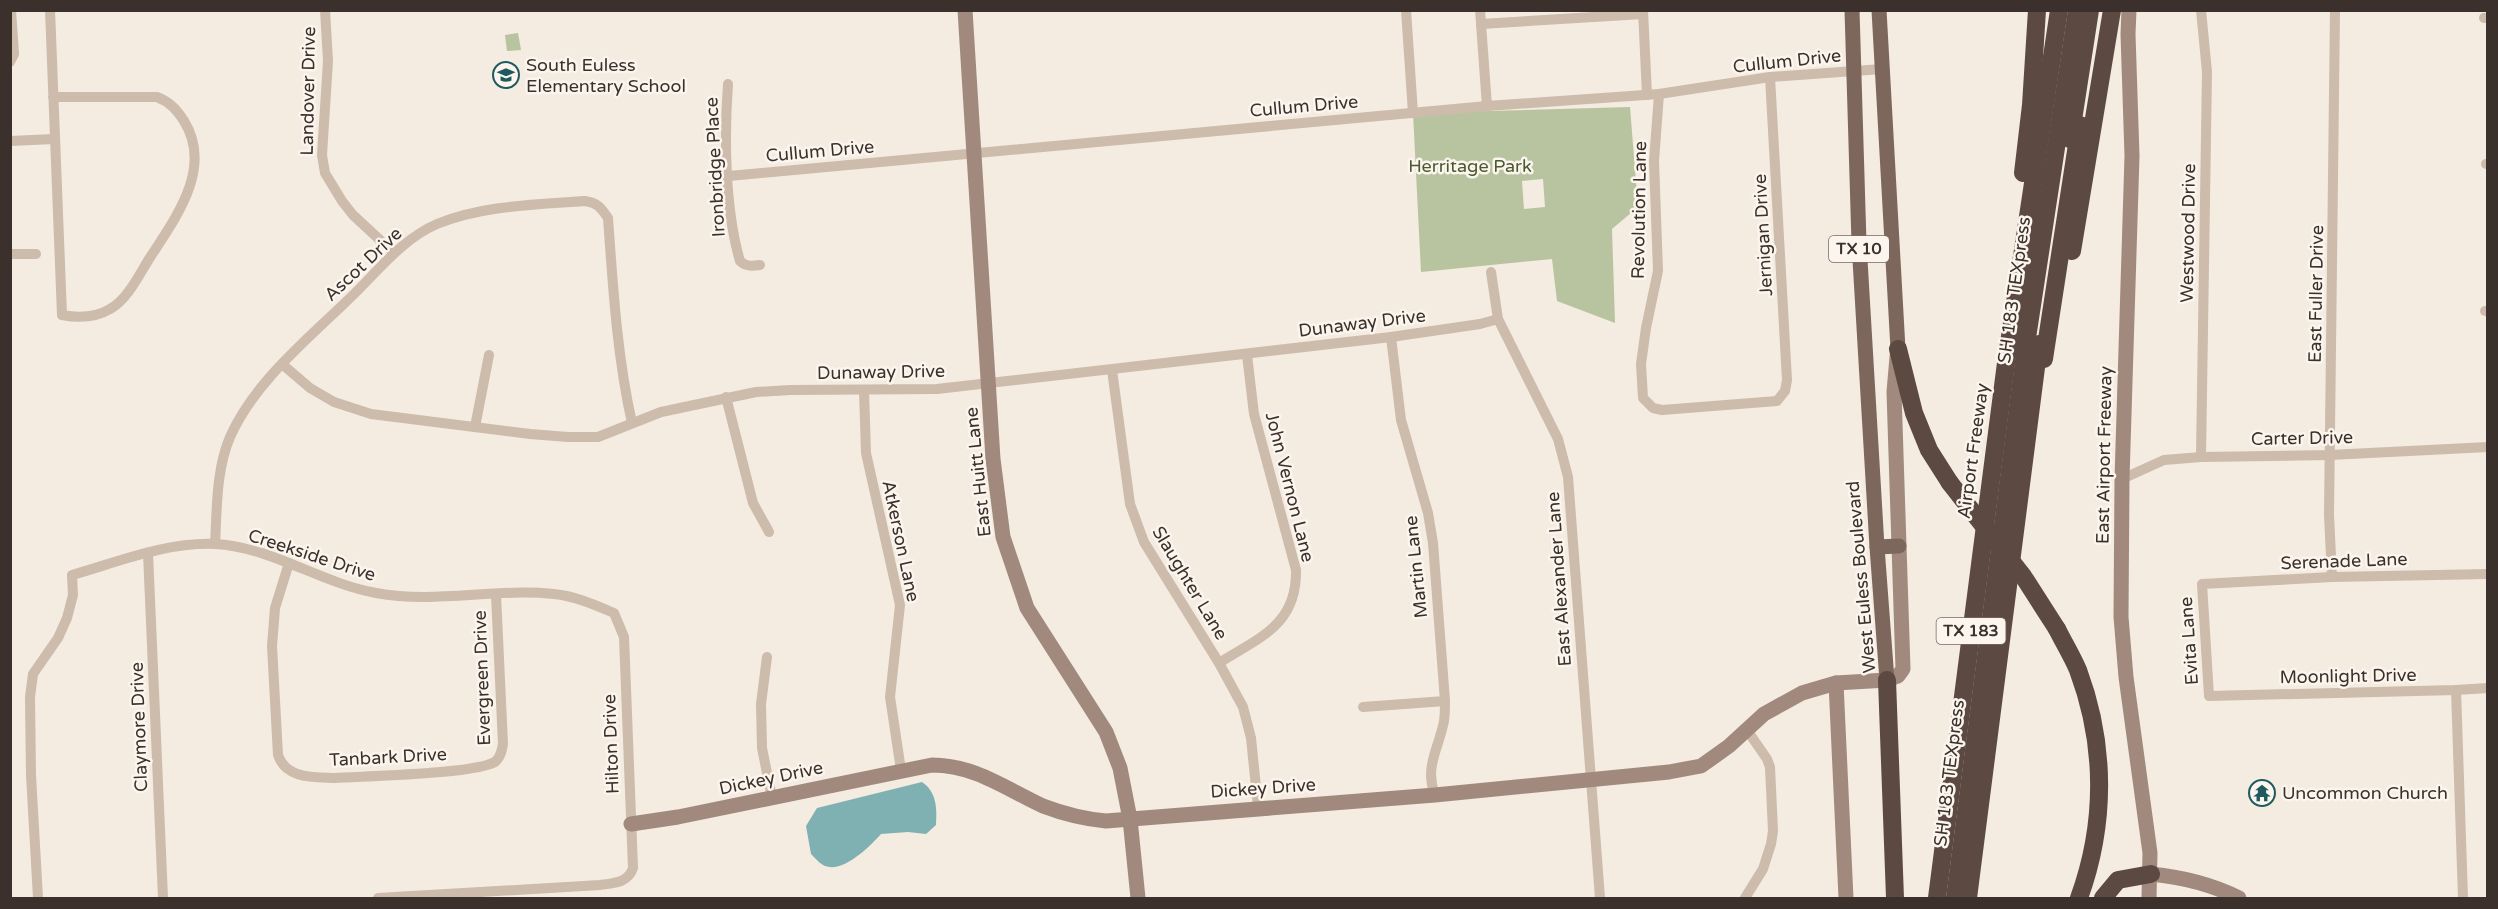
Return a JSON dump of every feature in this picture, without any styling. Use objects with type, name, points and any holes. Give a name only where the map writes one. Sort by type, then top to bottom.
[{"type":"highway","points":[[2006,363],[2008,298],[2031,105],[2037,10]]},
{"type":"highway","name":"Airport Freeway","points":[[1937,898],[2006,363],[2059,10]]},
{"type":"highway","name":"SH 183 TEXpress","points":[[1954,898],[2026,350],[2077,10]]},
{"type":"highway","name":"SH 183 TEXpress","points":[[1968,898],[2040,339],[2090,10]]},
{"type":"highway","name":"TX 183","points":[[1980,898],[2022,569],[2046,341],[2098,10]]},
{"type":"highway","points":[[2046,341],[2060,313],[2080,209],[2112,10]]},
{"type":"highway","points":[[1898,349],[1914,413],[1929,450],[1950,483],[2018,568],[2057,629],[2077,668],[2089,704],[2100,771],[2096,840],[2088,874],[2079,898]]},
{"type":"highway","points":[[1887,680],[1895,898]]},
{"type":"highway","points":[[2103,898],[2118,880],[2151,874]]},
{"type":"main road","name":"West Euless Boulevard","points":[[1852,10],[1859,243],[1887,680]]},
{"type":"main road","name":"West Euless Boulevard","points":[[1879,10],[1898,349]]},
{"type":"main road","points":[[1877,547],[1899,546]]},
{"type":"street","points":[[10,62],[14,54],[11,10]]},
{"type":"street","points":[[50,10],[56,201],[62,315],[92,316],[114,307],[125,294],[183,204],[193,169],[194,153],[185,124],[171,104],[165,100],[141,96],[53,97]]},
{"type":"street","name":"Landover Drive","points":[[325,10],[328,61],[322,155],[325,173],[348,208],[394,253]]},
{"type":"street","name":"East Huitt Lane","points":[[964,10],[988,384],[999,515],[1027,608],[1106,732],[1120,768],[1131,819],[1137,898]]},
{"type":"street","points":[[1406,10],[1413,114]]},
{"type":"street","points":[[1480,10],[1486,106]]},
{"type":"street","name":"East Airport Freeway","points":[[2129,10],[2132,156],[2122,479],[2121,617],[2126,677],[2151,874],[2149,898]]},
{"type":"street","name":"Westwood Drive","points":[[2201,10],[2207,72],[2201,456]]},
{"type":"street","name":"East Fuller Drive","points":[[2332,577],[2329,515],[2335,10]]},
{"type":"street","points":[[1481,24],[1643,12],[1647,95]]},
{"type":"street","name":"Cullum Drive","points":[[729,176],[1486,106],[1659,94],[1770,77],[1882,69]]},
{"type":"street","name":"Jernigan Drive","points":[[1643,399],[1653,408],[1662,411],[1777,401],[1785,392],[1787,380],[1770,77]]},
{"type":"street","name":"Ironbridge Place","points":[[728,84],[726,110],[732,233],[743,265],[760,265]]},
{"type":"street","name":"Revolution Lane","points":[[1643,399],[1641,364],[1658,271],[1654,160],[1659,94]]},
{"type":"street","points":[[10,141],[54,139]]},
{"type":"street","name":"Ascot Drive","points":[[215,544],[218,493],[229,439],[239,419],[258,392],[282,364],[394,253],[435,225],[465,214],[502,208],[585,201],[601,207],[608,218],[616,323],[624,386],[632,423]]},
{"type":"street","points":[[10,254],[36,254]]},
{"type":"street","name":"East Alexander Lane","points":[[1491,272],[1498,319],[1558,439],[1568,477],[1600,898]]},
{"type":"street","name":"Dunaway Drive","points":[[282,364],[310,388],[334,402],[371,414],[530,434],[588,437],[606,434],[661,412],[726,397],[790,390],[937,389],[988,384],[1391,337],[1480,324],[1498,319]]},
{"type":"street","name":"Martin Lane","points":[[1391,337],[1401,420],[1428,513],[1433,543],[1445,701],[1444,720],[1432,754],[1430,774],[1435,795]]},
{"type":"street","name":"West Euless Boulevard","points":[[1887,680],[1898,676],[1905,664],[1894,392],[1898,349]]},
{"type":"street","name":"John Vernon Lane","points":[[1220,663],[1267,633],[1283,617],[1290,609],[1296,584],[1296,570],[1254,414],[1246,354]]},
{"type":"street","points":[[475,427],[489,355]]},
{"type":"street","name":"Slaughter Lane","points":[[1112,370],[1130,504],[1135,523],[1144,542],[1220,663],[1243,707],[1248,725],[1258,807]]},
{"type":"street","name":"Atkerson Lane","points":[[864,390],[866,453],[900,605],[890,697],[902,770]]},
{"type":"street","points":[[726,397],[753,504],[769,532]]},
{"type":"street","name":"Carter Drive","points":[[2122,479],[2163,460],[2201,456],[2330,455],[2487,447]]},
{"type":"street","name":"Creekside Drive","points":[[38,898],[31,775],[30,697],[33,674],[58,638],[67,618],[73,596],[72,575],[148,553],[192,545],[215,544],[259,552],[328,580],[376,593],[431,598],[555,594],[591,603],[614,613]]},
{"type":"street","name":"Claymore Drive","points":[[148,553],[162,898]]},
{"type":"street","name":"Tanbark Drive","points":[[289,563],[274,608],[272,646],[276,739],[281,765],[290,772],[335,778],[463,770],[488,765],[497,758]]},
{"type":"street","name":"Serenade Lane","points":[[2202,584],[2332,577],[2487,574]]},
{"type":"street","name":"Evita Lane","points":[[2202,584],[2209,696]]},
{"type":"street","name":"Evergreen Drive","points":[[496,595],[503,744],[497,758]]},
{"type":"street","name":"Hilton Drive","points":[[378,898],[600,885],[621,882],[630,876],[633,868],[624,637],[614,613]]},
{"type":"street","points":[[767,657],[761,704],[762,748],[772,798]]},
{"type":"street","name":"Dickey Drive","points":[[631,824],[678,817],[932,765],[965,768],[1043,805],[1080,818],[1106,821],[1258,807],[1435,795],[1670,772],[1701,766],[1714,758],[1764,714],[1802,693],[1836,683],[1887,680]]},
{"type":"street","points":[[1836,683],[1846,898]]},
{"type":"street","name":"Moonlight Drive","points":[[2209,696],[2456,690],[2487,687]]},
{"type":"street","points":[[2456,690],[2463,898]]},
{"type":"street","points":[[1363,707],[1445,701]]},
{"type":"street","points":[[1745,898],[1769,857],[1773,831],[1770,767],[1767,759],[1746,730]]},
{"type":"street","points":[[2151,874],[2178,877],[2210,885],[2239,898]]},
{"type":"green space","points":[[518,33],[521,50],[507,51],[505,35]]},
{"type":"green space","name":"Herritage Park","points":[[1630,107],[1638,207],[1612,229],[1615,323],[1557,301],[1552,259],[1421,272],[1413,113]],"holes":[[[1543,179],[1545,207],[1524,209],[1522,181]]]},
{"type":"water","points":[[922,782],[931,791],[936,807],[936,825],[926,834],[908,832],[881,834],[856,857],[840,866],[825,866],[811,854],[806,826],[817,808]]},
{"type":"place","name":"South Euless Elementary School","points":[[506,75]]},
{"type":"place","name":"Uncommon Church","points":[[2262,793]]}]
